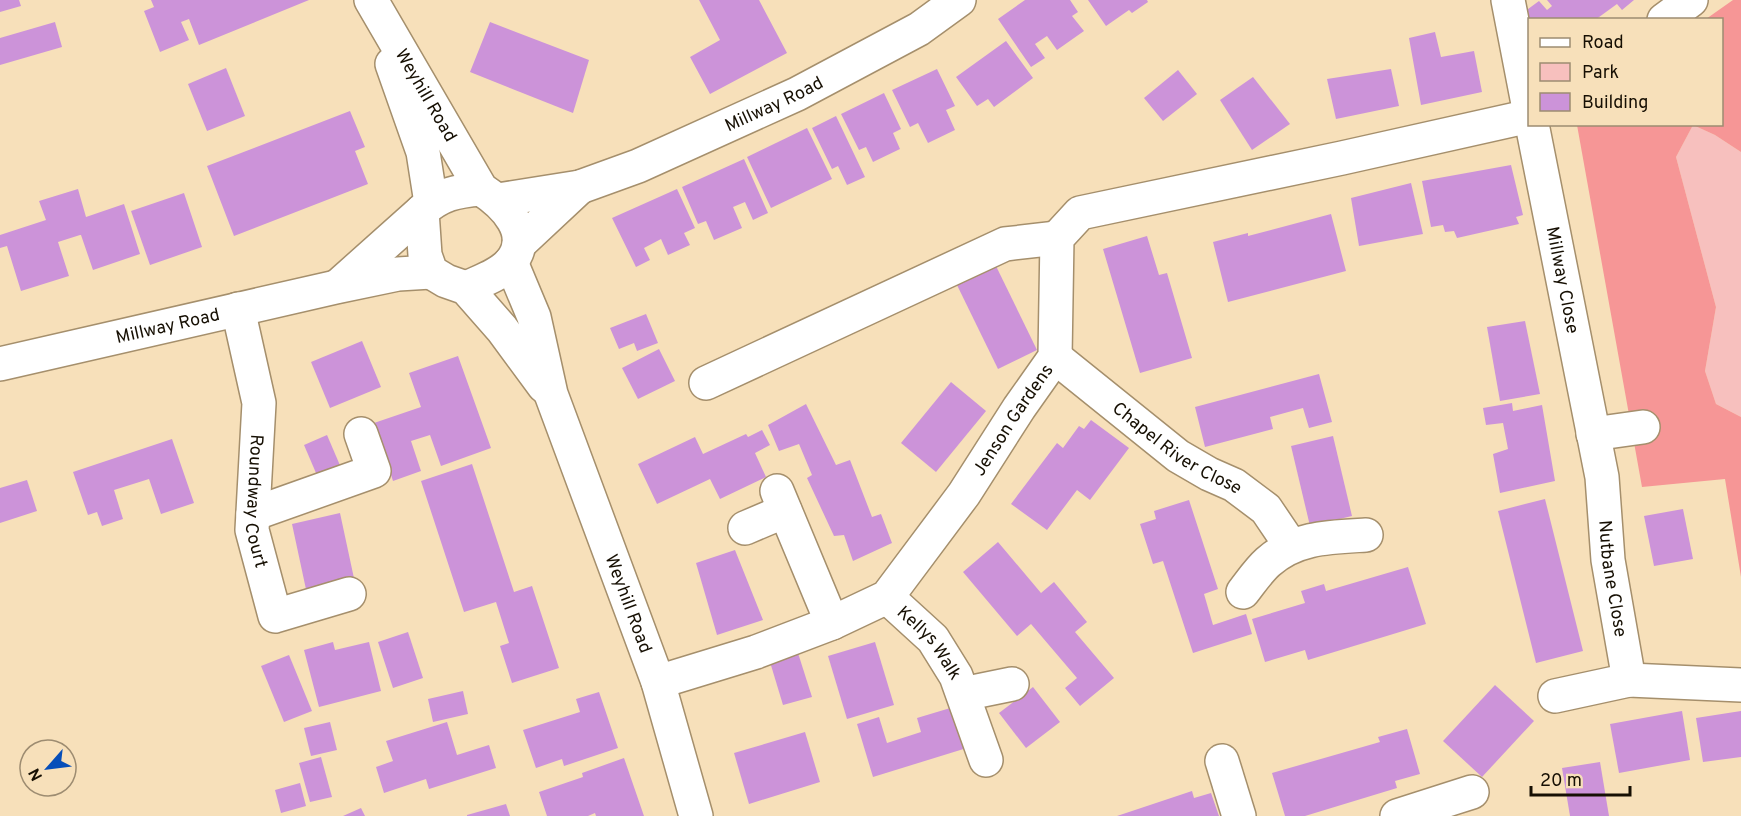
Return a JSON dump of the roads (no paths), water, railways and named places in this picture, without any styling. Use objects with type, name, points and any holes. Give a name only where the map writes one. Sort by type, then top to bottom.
[{"type":"street","name":"Weyhill Road","points":[[371,0],[490,194],[515,219],[515,253],[534,317],[551,394],[658,682],[696,816]]},
{"type":"street","name":"Weyhill Road","points":[[371,0],[423,152],[426,207],[425,255],[431,272],[446,281],[466,288],[502,329],[551,394]]},
{"type":"street","name":"Millway Road","points":[[490,194],[580,188],[638,166],[797,94],[919,29],[959,0]]},
{"type":"street","points":[[1508,0],[1528,105]]},
{"type":"street","points":[[1667,18],[1691,0]]},
{"type":"street","points":[[706,383],[1005,244],[1057,238],[1080,213],[1342,158],[1528,115]]},
{"type":"street","name":"Millway Close","points":[[1532,126],[1602,477]]},
{"type":"street","name":"Millway Road","points":[[515,253],[580,188]]},
{"type":"street","points":[[426,207],[457,190],[490,194]]},
{"type":"street","name":"Millway Road","points":[[336,287],[426,207]]},
{"type":"street","name":"Jenson Gardens","points":[[658,682],[756,652],[887,597],[964,494],[1055,357],[1057,238]]},
{"type":"street","points":[[466,288],[496,274],[515,253]]},
{"type":"street","name":"Millway Road","points":[[0,364],[336,287],[398,274],[431,272]]},
{"type":"street","name":"Roundway Court","points":[[238,309],[259,403],[252,530],[275,616],[349,594]]},
{"type":"street","name":"Chapel River Close","points":[[1055,357],[1178,456],[1234,485],[1266,509],[1291,546]]},
{"type":"street","points":[[1593,434],[1643,427]]},
{"type":"street","points":[[253,514],[374,471],[361,434]]},
{"type":"street","name":"Nutbane Close","points":[[1602,477],[1608,560],[1629,680]]},
{"type":"street","points":[[745,528],[781,501],[832,622]]},
{"type":"street","points":[[1244,592],[1267,563],[1291,546],[1316,538],[1365,535]]},
{"type":"street","name":"Kellys Walk","points":[[887,597],[933,639],[957,676],[986,760]]},
{"type":"street","points":[[1555,696],[1629,680],[1741,685]]},
{"type":"street","name":"Kellys Walk","points":[[963,694],[1011,684]]},
{"type":"street","points":[[1222,761],[1239,816]]},
{"type":"street","points":[[1403,815],[1472,792]]}]
